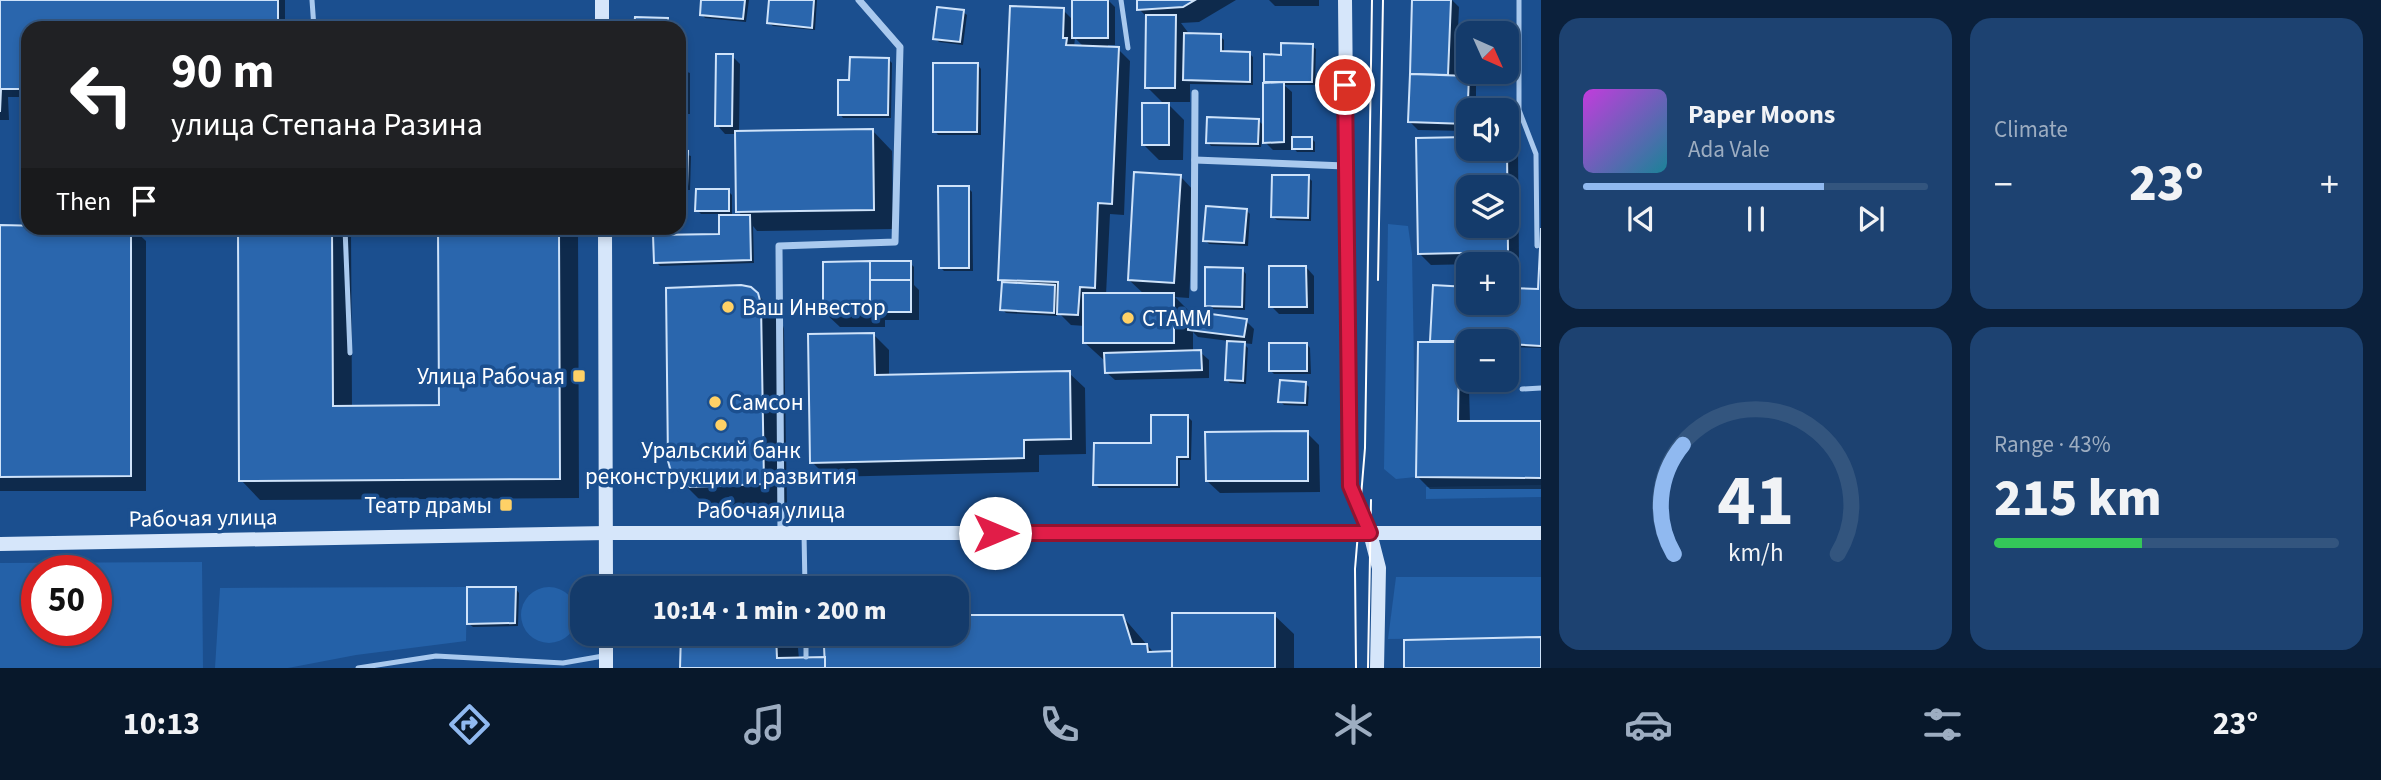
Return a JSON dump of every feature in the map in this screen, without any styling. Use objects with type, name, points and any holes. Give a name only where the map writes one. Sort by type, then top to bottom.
[{"type":"main road","points":[[602,0],[602,21]]},
{"type":"main road","points":[[1345,0],[1350,486],[1370,533],[1379,568],[1377,668]]},
{"type":"main road","points":[[605,235],[606,576]]},
{"type":"main road","name":"Рабочая улица","points":[[0,544],[607,533],[1541,533]]},
{"type":"street","points":[[781,533],[779,246],[895,242],[900,47],[859,0]]},
{"type":"street","points":[[1194,288],[1195,93]]},
{"type":"street","points":[[1195,160],[1345,166]]},
{"type":"lane","points":[[312,0],[314,21]]},
{"type":"lane","points":[[1121,0],[1128,48]]},
{"type":"lane","points":[[1519,0],[1519,110],[1536,154],[1537,246]]},
{"type":"lane","points":[[345,235],[350,354]]},
{"type":"lane","points":[[1521,388],[1541,388]]},
{"type":"lane","points":[[804,534],[805,576]]},
{"type":"lane","points":[[806,646],[806,657]]},
{"type":"lane","points":[[358,668],[436,656],[563,663],[606,662]]},
{"type":"shaded area","points":[[1388,224],[1408,226],[1412,254],[1416,477],[1396,479],[1384,469]]},
{"type":"shaded area","points":[[1541,485],[1541,497],[1426,499],[1426,487]]},
{"type":"shaded area","points":[[112,562],[202,562],[203,668],[0,668],[0,563],[21,563],[21,646],[112,646]]},
{"type":"shaded area","points":[[1396,577],[1541,577],[1541,637],[1388,639]]},
{"type":"shaded area","points":[[467,587],[466,641],[356,655],[288,668],[215,668],[220,588]]},
{"type":"shaded area","points":[[549,587],[560,589],[569,595],[569,635],[560,641],[549,643],[538,641],[529,635],[523,626],[521,615],[523,604],[529,595],[538,589]]},
{"type":"building","points":[[0,0],[278,0],[278,21],[21,21],[21,89],[1,89],[0,112]]},
{"type":"building","points":[[701,0],[745,0],[743,19],[700,15]]},
{"type":"building","points":[[769,0],[814,0],[812,28],[767,23]]},
{"type":"building","points":[[1072,0],[1108,0],[1108,38],[1072,38]]},
{"type":"building","points":[[1137,0],[1195,0],[1183,7],[1137,10]]},
{"type":"building","points":[[1412,0],[1451,0],[1448,75],[1410,74]]},
{"type":"building","points":[[1010,6],[1064,8],[1063,38],[1067,38],[1066,45],[1119,47],[1112,204],[1098,203],[1095,288],[1080,287],[1078,315],[1057,314],[1058,282],[998,280]]},
{"type":"building","points":[[937,7],[964,10],[960,42],[933,39]]},
{"type":"building","points":[[1146,15],[1176,15],[1175,88],[1145,88]]},
{"type":"building","points":[[635,17],[668,18],[668,21],[635,21]]},
{"type":"building","points":[[1184,33],[1221,34],[1221,51],[1250,52],[1250,82],[1183,80]]},
{"type":"building","points":[[1281,43],[1313,44],[1312,82],[1264,82],[1264,54],[1281,55]]},
{"type":"building","points":[[716,54],[733,54],[732,126],[715,126]]},
{"type":"building","points":[[850,57],[889,58],[888,115],[838,115],[838,80],[849,80]]},
{"type":"building","points":[[933,63],[978,63],[977,132],[933,132]]},
{"type":"building","points":[[686,68],[687,68],[686,111]]},
{"type":"building","points":[[1410,74],[1456,76],[1456,84],[1469,84],[1468,98],[1456,98],[1456,124],[1408,122]]},
{"type":"building","points":[[1284,82],[1284,142],[1263,143],[1263,83]]},
{"type":"building","points":[[1142,103],[1169,103],[1169,145],[1142,145]]},
{"type":"building","points":[[1207,117],[1259,119],[1258,144],[1206,143]]},
{"type":"building","points":[[873,129],[874,210],[736,212],[735,131]]},
{"type":"building","points":[[1292,137],[1312,137],[1312,149],[1292,149]]},
{"type":"building","points":[[1456,137],[1456,161],[1507,161],[1507,175],[1456,175],[1456,238],[1508,238],[1508,252],[1418,254],[1416,138]]},
{"type":"building","points":[[686,151],[688,151],[686,187]]},
{"type":"building","points":[[1134,172],[1181,175],[1174,283],[1128,280]]},
{"type":"building","points":[[1272,175],[1309,175],[1308,218],[1271,217]]},
{"type":"building","points":[[938,186],[969,186],[969,268],[939,268]]},
{"type":"building","points":[[696,189],[729,189],[729,211],[695,211]]},
{"type":"building","points":[[1206,206],[1247,209],[1244,243],[1203,241]]},
{"type":"building","points":[[719,215],[750,215],[751,260],[654,263],[653,235],[719,234]]},
{"type":"building","points":[[0,225],[21,225],[21,235],[131,235],[131,476],[0,477]]},
{"type":"building","points":[[1541,228],[1541,346],[1519,345],[1519,329],[1456,329],[1456,341],[1430,341],[1433,285],[1456,286],[1456,315],[1519,315],[1519,288],[1538,289]]},
{"type":"building","points":[[238,235],[332,235],[333,406],[439,405],[438,235],[559,235],[560,479],[239,481]]},
{"type":"building","points":[[870,261],[870,312],[823,313],[823,262]]},
{"type":"building","points":[[870,261],[911,261],[911,280],[870,280]]},
{"type":"building","points":[[1269,266],[1306,266],[1307,307],[1269,307]]},
{"type":"building","points":[[1205,267],[1243,268],[1242,307],[1205,306]]},
{"type":"building","points":[[870,280],[911,280],[911,312],[870,312]]},
{"type":"building","points":[[1002,282],[1055,285],[1054,313],[1000,310]]},
{"type":"building","name":"Самсон","points":[[741,285],[751,287],[758,293],[761,304],[764,484],[690,487],[672,475],[668,461],[666,288]]},
{"type":"building","name":"СТАММ","points":[[1083,293],[1174,293],[1174,343],[1083,343]]},
{"type":"building","points":[[1190,311],[1247,319],[1244,337],[1188,330]]},
{"type":"building","points":[[874,333],[875,375],[1070,371],[1071,439],[1024,440],[1024,458],[810,463],[808,334]]},
{"type":"building","points":[[1227,341],[1245,342],[1243,381],[1225,380]]},
{"type":"building","points":[[1418,342],[1456,342],[1458,421],[1541,421],[1541,478],[1416,477]]},
{"type":"building","points":[[1269,343],[1307,343],[1307,371],[1269,371]]},
{"type":"building","points":[[1201,350],[1202,370],[1105,373],[1104,353]]},
{"type":"building","points":[[1280,380],[1306,382],[1305,403],[1278,402]]},
{"type":"building","points":[[1151,415],[1188,415],[1188,457],[1177,457],[1177,485],[1093,485],[1094,443],[1151,443]]},
{"type":"building","points":[[1308,431],[1308,481],[1206,481],[1205,432]]},
{"type":"building","points":[[467,587],[516,587],[515,623],[467,624]]},
{"type":"building","points":[[1172,613],[1275,613],[1275,668],[1172,668]]},
{"type":"building","points":[[969,615],[1123,615],[1132,644],[1147,644],[1148,652],[1172,651],[1172,668],[825,668],[824,646],[969,646]]},
{"type":"building","points":[[1541,637],[1541,668],[1404,668],[1404,640]]},
{"type":"building","points":[[681,646],[776,646],[777,658],[825,657],[825,668],[680,668]]},
{"type":"tram line","points":[[1356,668],[1355,569],[1365,448],[1372,0]]},
{"type":"tram line","points":[[1378,280],[1383,0]]},
{"type":"tram line","points":[[1368,668],[1371,500]]},
{"type":"place","name":"Ваш Инвестор","points":[[728,307]]},
{"type":"place","name":"СТАММ","points":[[1128,318]]},
{"type":"place","name":"Улица Рабочая","points":[[579,376]]},
{"type":"place","name":"Самсон","points":[[715,402]]},
{"type":"place","name":"Уральский банк реконструкции и развития","points":[[721,425]]},
{"type":"place","name":"Театр драмы","points":[[506,505]]},
{"type":"route","points":[[995,533],[1370,533],[1350,486],[1345,85]]}]
